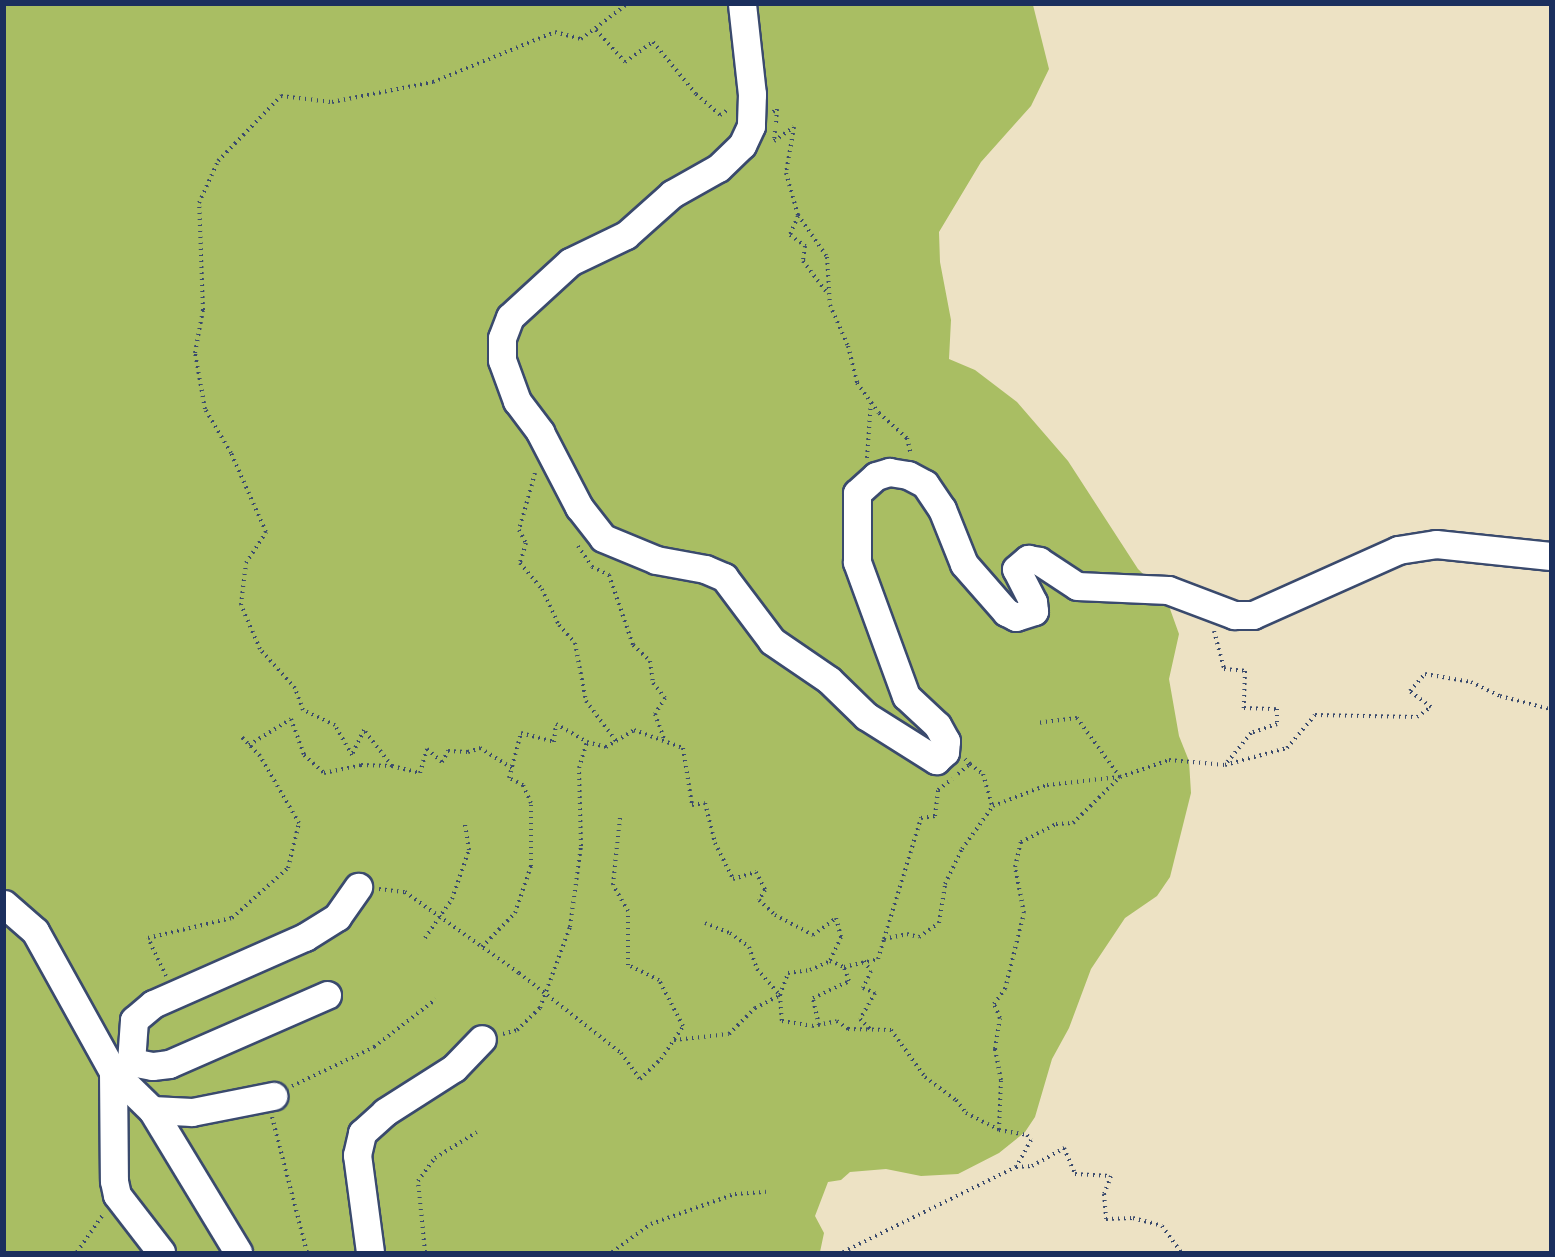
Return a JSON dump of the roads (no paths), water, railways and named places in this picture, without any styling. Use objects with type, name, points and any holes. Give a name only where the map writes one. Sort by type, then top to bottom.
[{"type":"street","points":[[742,4],[752,94],[751,126],[742,145],[718,168],[672,194],[626,235],[570,262],[510,317],[502,338],[506,372],[517,401],[544,440],[579,507],[603,538],[656,560],[705,569],[724,577],[772,641],[829,680],[866,716],[936,760],[945,752],[946,741],[937,725],[906,696],[857,562],[857,493],[865,482],[889,472],[916,479],[925,484],[942,509],[964,564],[1006,612],[1016,617],[1034,611],[1034,602],[1016,569],[1028,559],[1039,561],[1077,586],[1168,590],[1234,615],[1253,615],[1398,550],[1436,544],[1551,556]]},
{"type":"street","points":[[161,1252],[117,1195],[114,1181],[122,1067],[134,1020],[153,1004],[305,937],[337,917],[358,887]]},
{"type":"street","points":[[4,904],[35,931],[152,1110],[238,1252]]},
{"type":"street","points":[[122,1067],[169,1064],[327,995]]},
{"type":"street","points":[[370,1252],[357,1155],[362,1133],[385,1112],[454,1068],[482,1039]]},
{"type":"street","points":[[152,1110],[192,1112],[273,1096]]}]
